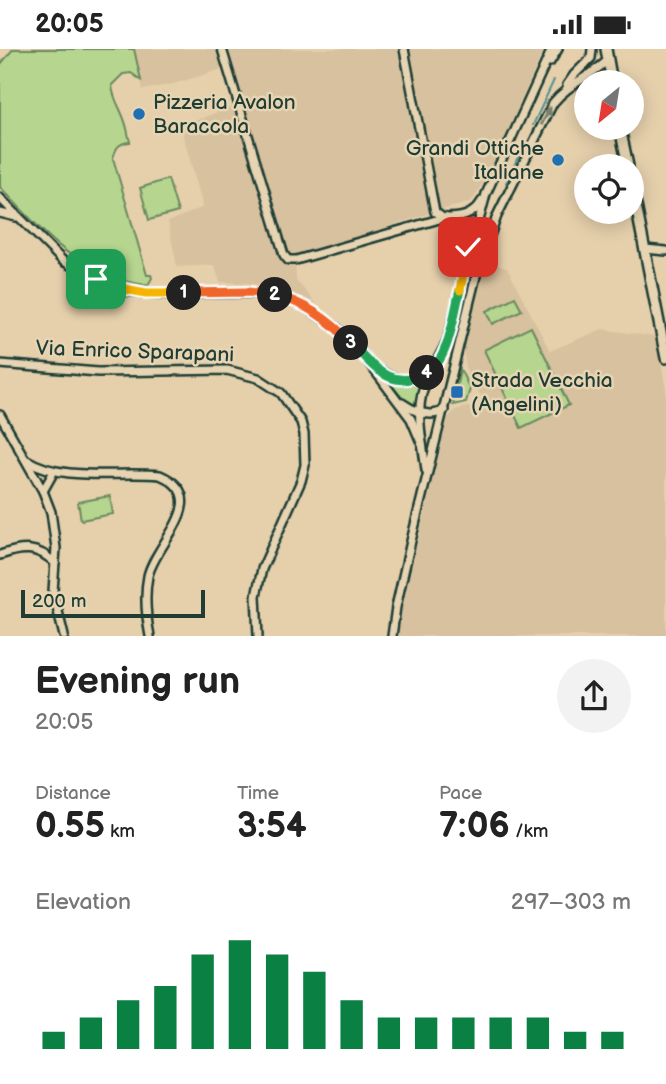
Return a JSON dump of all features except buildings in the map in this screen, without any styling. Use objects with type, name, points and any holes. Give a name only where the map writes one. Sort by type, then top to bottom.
[{"type":"main road","points":[[606,49],[610,70]]},
{"type":"main road","points":[[640,224],[666,358]]},
{"type":"street","points":[[222,49],[284,255],[288,260],[444,218],[471,214],[486,194],[552,49]]},
{"type":"street","points":[[404,49],[435,212],[465,238],[468,247],[466,261]]},
{"type":"street","points":[[542,69],[558,49]]},
{"type":"street","points":[[392,636],[398,597],[426,475],[487,240],[537,132],[553,103],[591,58],[592,49]]},
{"type":"street","points":[[562,91],[608,61]]},
{"type":"street","points":[[562,91],[574,87]]},
{"type":"street","points":[[426,475],[420,412],[423,391],[448,338],[466,261],[486,194]]},
{"type":"street","points":[[0,198],[63,261],[105,283],[116,283],[125,289],[146,293],[248,292],[278,296],[307,308],[337,328],[372,366],[411,419],[422,445]]},
{"type":"street","points":[[0,213],[19,218]]},
{"type":"street","points":[[645,249],[666,251]]},
{"type":"street","name":"Via Enrico Sparapani","points":[[0,363],[98,372],[227,370],[258,377],[288,400],[301,422],[305,465],[301,481],[261,569],[256,596],[258,636]]},
{"type":"street","points":[[372,366],[390,377],[409,381],[434,369]]},
{"type":"street","points":[[399,401],[420,412],[435,415],[444,410]]},
{"type":"street","points":[[0,415],[44,491],[54,528],[53,591],[64,636]]},
{"type":"street","points":[[27,460],[49,472]]},
{"type":"street","points":[[44,491],[49,472]]},
{"type":"street","points":[[35,475],[49,472],[160,475],[178,488],[182,499],[182,512],[157,553],[148,575],[145,604],[150,636]]},
{"type":"street","points":[[0,555],[18,549],[37,549],[55,563]]},
{"type":"shaded area","points":[[134,49],[544,49],[494,162],[474,198],[468,203],[295,257],[296,280],[315,303],[283,289],[220,282],[214,265],[177,267],[168,222],[203,207],[183,135],[184,129],[187,124],[233,106],[222,69],[143,90]]},
{"type":"shaded area","points":[[486,263],[507,268],[550,351],[602,329],[656,337],[666,390],[666,636],[398,636],[399,622],[447,419],[455,410],[467,407],[478,410],[483,399],[467,373],[463,349]]},
{"type":"green space","points":[[13,49],[134,49],[141,80],[131,73],[123,74],[112,85],[130,142],[118,147],[113,158],[147,275],[152,278],[148,285],[124,281],[83,263],[48,236],[0,187],[0,65]]},
{"type":"green space","points":[[168,179],[178,212],[149,220],[140,188]]},
{"type":"green space","points":[[515,297],[522,310],[493,324],[487,311]]},
{"type":"green space","points":[[531,327],[569,405],[521,428],[484,350]]},
{"type":"green space","points":[[460,369],[470,389],[466,402],[453,405]]},
{"type":"green space","points":[[423,379],[416,408],[406,402],[387,380],[409,384]]},
{"type":"green space","points":[[110,496],[113,514],[81,520],[78,502]]},
{"type":"waterway","points":[[533,125],[554,80]]},
{"type":"waterway","points":[[506,183],[525,142]]},
{"type":"place","name":"Pizzeria Avalon Baraccola","points":[[139,114]]},
{"type":"place","name":"Grandi Ottiche Italiane","points":[[558,160]]},
{"type":"place","name":"Strada Vecchia (Angelini)","points":[[457,392]]},
{"type":"route","points":[[96,279],[146,293],[248,292],[294,301],[337,328],[372,366],[390,377],[409,381],[434,369],[442,355],[456,306],[468,247]]}]
